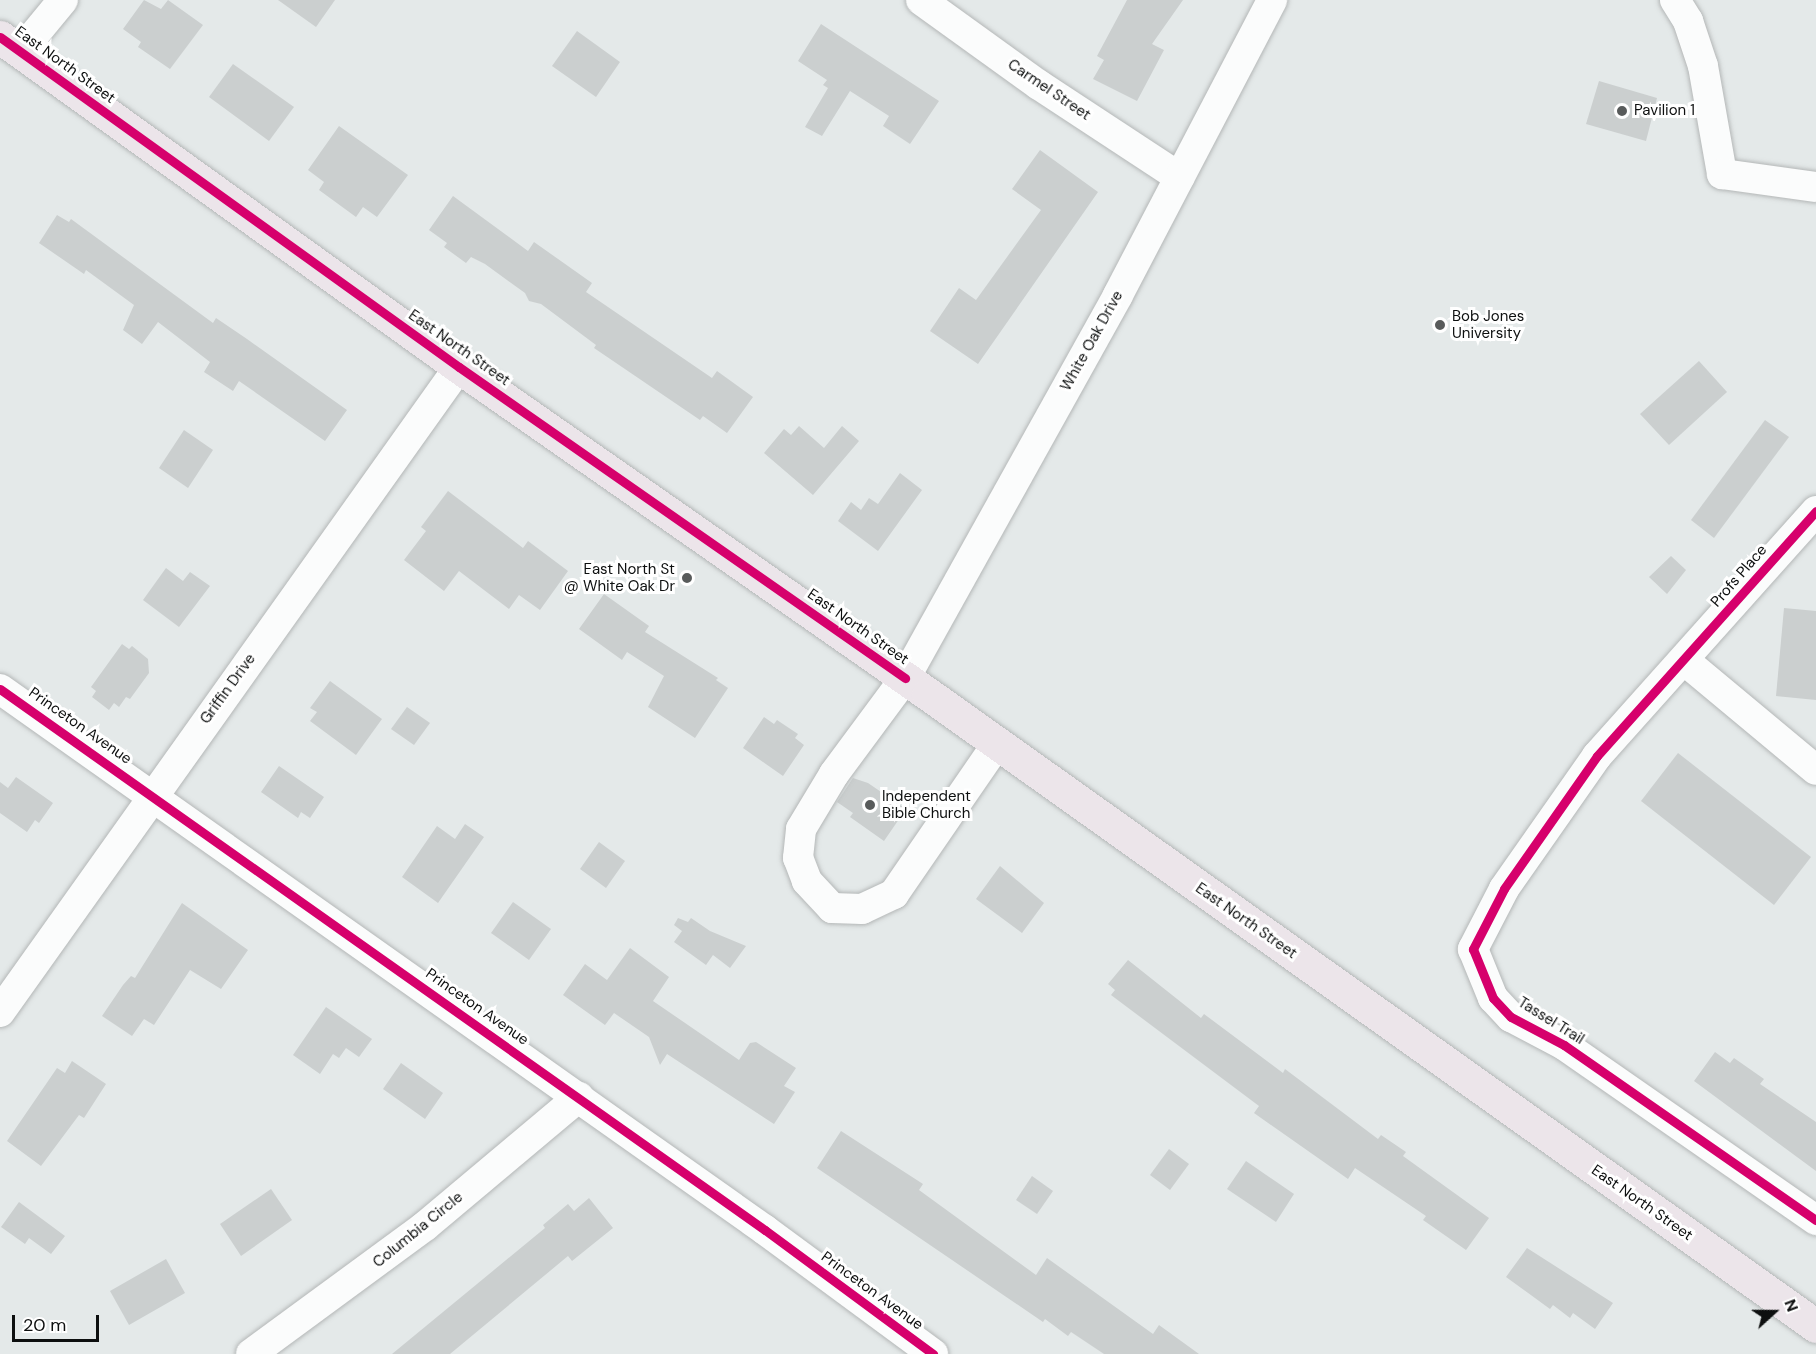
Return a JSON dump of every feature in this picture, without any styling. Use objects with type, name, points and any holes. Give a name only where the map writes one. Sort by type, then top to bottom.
[{"type":"main road","name":"East North Street","points":[[10,44],[459,367],[905,678],[1816,1326]]},
{"type":"street","points":[[10,44],[63,0]]},
{"type":"street","name":"Carmel Street","points":[[921,0],[1039,85],[1179,177]]},
{"type":"street","name":"White Oak Drive","points":[[997,744],[894,894],[862,909],[832,908],[804,874],[798,858],[801,829],[834,774],[905,678],[1179,177],[1272,0]]},
{"type":"street","points":[[1675,0],[1688,21],[1703,66],[1722,174],[1814,185]]},
{"type":"street","name":"Griffin Drive","points":[[0,1012],[152,795],[459,367]]},
{"type":"street","name":"Profs Place","points":[[1685,661],[1816,511]]},
{"type":"street","points":[[1685,661],[1816,770]]},
{"type":"street","name":"Tassel Trail","points":[[1685,661],[1597,756],[1504,889],[1473,950],[1493,998],[1511,1017],[1564,1045],[1816,1220]]},
{"type":"street","name":"Princeton Avenue","points":[[0,689],[579,1097],[933,1354]]},
{"type":"street","name":"Columbia Circle","points":[[251,1354],[425,1226],[579,1097]]},
{"type":"building","points":[[144,0],[161,9],[168,0],[203,25],[170,69],[138,47],[141,42],[123,29]]},
{"type":"building","points":[[278,0],[335,0],[316,27]]},
{"type":"building","points":[[1127,0],[1183,0],[1152,44],[1164,50],[1137,101],[1093,79],[1104,60],[1097,56]]},
{"type":"building","points":[[821,24],[939,101],[910,144],[883,126],[889,116],[850,91],[822,136],[805,127],[828,88],[823,85],[827,80],[798,61]]},
{"type":"building","points":[[577,31],[620,62],[596,97],[552,66]]},
{"type":"building","points":[[233,64],[294,107],[269,141],[209,97]]},
{"type":"building","name":"Pavilion 1","points":[[1599,81],[1657,98],[1646,141],[1586,124]]},
{"type":"building","points":[[339,126],[408,175],[377,217],[363,207],[356,217],[319,190],[324,182],[308,170]]},
{"type":"building","points":[[1040,150],[1098,192],[978,364],[930,331],[959,288],[976,300],[1041,210],[1012,189]]},
{"type":"building","points":[[453,196],[528,251],[534,242],[592,283],[586,292],[712,378],[717,371],[753,397],[727,433],[703,416],[700,420],[594,348],[596,345],[541,304],[529,301],[525,293],[485,264],[471,257],[466,263],[444,247],[447,243],[429,230]]},
{"type":"building","points":[[57,215],[69,222],[71,219],[213,323],[216,318],[347,410],[325,441],[239,381],[233,391],[204,372],[210,362],[158,322],[142,344],[123,330],[134,305],[86,270],[84,274],[39,243]]},
{"type":"building","points":[[1699,361],[1727,392],[1669,445],[1640,414]]},
{"type":"building","points":[[1765,420],[1789,437],[1714,538],[1691,520]]},
{"type":"building","points":[[799,426],[824,448],[842,426],[859,441],[813,495],[764,453],[784,429],[791,435]]},
{"type":"building","points":[[184,430],[213,450],[188,488],[159,468]]},
{"type":"building","points":[[900,473],[922,490],[878,551],[838,521],[851,502],[861,510],[869,498],[878,504]]},
{"type":"building","points":[[448,491],[523,548],[528,541],[568,571],[540,610],[519,595],[509,609],[459,571],[444,591],[404,560],[426,531],[421,527]]},
{"type":"building","points":[[1671,556],[1686,570],[1667,594],[1649,577]]},
{"type":"building","points":[[166,568],[183,581],[190,572],[210,586],[179,627],[143,600]]},
{"type":"building","points":[[604,594],[649,626],[645,632],[718,678],[716,680],[728,688],[695,738],[648,707],[664,676],[627,652],[622,660],[579,629]]},
{"type":"building","points":[[1784,608],[1816,611],[1816,700],[1776,696]]},
{"type":"building","points":[[122,644],[129,649],[132,646],[148,659],[149,673],[130,699],[126,697],[119,707],[114,703],[109,710],[92,697],[96,691],[91,687]]},
{"type":"building","points":[[330,681],[382,719],[356,755],[310,721],[317,712],[310,708]]},
{"type":"building","points":[[407,707],[430,723],[414,745],[391,729]]},
{"type":"building","points":[[764,717],[774,724],[777,720],[798,734],[795,738],[804,745],[783,776],[743,748]]},
{"type":"building","points":[[1678,753],[1811,857],[1774,905],[1641,801]]},
{"type":"building","points":[[279,766],[324,797],[310,818],[301,812],[298,818],[261,792]]},
{"type":"building","points":[[16,777],[53,803],[39,823],[35,820],[27,832],[0,813],[0,782],[8,788]]},
{"type":"building","name":"Independent Bible Church","points":[[853,778],[868,783],[906,809],[884,841],[850,817],[853,813],[837,802]]},
{"type":"building","points":[[465,824],[484,837],[438,903],[402,877],[437,826],[455,839]]},
{"type":"building","points":[[599,842],[625,861],[606,888],[580,869]]},
{"type":"building","points":[[1000,866],[1044,903],[1022,933],[976,899]]},
{"type":"building","points":[[513,902],[551,929],[529,960],[491,933]]},
{"type":"building","points":[[182,903],[248,950],[221,989],[190,970],[154,1025],[144,1019],[132,1036],[102,1016],[123,985],[131,976],[135,978]]},
{"type":"building","points":[[678,918],[688,922],[691,918],[710,931],[746,946],[730,968],[713,955],[706,965],[674,942],[682,931],[674,925]]},
{"type":"building","points":[[630,948],[669,977],[653,1001],[739,1060],[750,1043],[756,1042],[796,1068],[784,1086],[795,1092],[774,1124],[667,1054],[660,1065],[649,1037],[614,1013],[605,1025],[563,995],[585,964],[607,980]]},
{"type":"building","points":[[1128,960],[1201,1018],[1204,1014],[1283,1073],[1285,1069],[1378,1139],[1381,1135],[1406,1152],[1403,1156],[1489,1218],[1466,1250],[1423,1220],[1426,1216],[1355,1168],[1348,1179],[1254,1113],[1259,1106],[1111,995],[1115,990],[1108,984]]},
{"type":"building","points":[[326,1007],[372,1039],[359,1057],[346,1048],[339,1058],[333,1054],[320,1074],[293,1055]]},
{"type":"building","points":[[1715,1052],[1730,1063],[1734,1058],[1764,1079],[1760,1084],[1816,1122],[1816,1171],[1694,1081]]},
{"type":"building","points":[[72,1061],[106,1084],[84,1118],[79,1115],[41,1166],[7,1141],[57,1068],[65,1073]]},
{"type":"building","points":[[401,1063],[443,1093],[425,1119],[383,1089]]},
{"type":"building","points":[[841,1131],[923,1184],[919,1190],[1036,1275],[1047,1258],[1153,1334],[1159,1325],[1199,1354],[1104,1354],[1071,1332],[1068,1336],[1045,1319],[1043,1322],[817,1168]]},
{"type":"building","points":[[1169,1149],[1189,1164],[1170,1190],[1150,1175]]},
{"type":"building","points":[[1246,1161],[1294,1194],[1276,1222],[1227,1189]]},
{"type":"building","points":[[1032,1176],[1053,1191],[1037,1214],[1016,1200]]},
{"type":"building","points":[[271,1189],[292,1220],[241,1256],[220,1224]]},
{"type":"building","points":[[589,1198],[613,1228],[572,1261],[568,1256],[450,1354],[392,1354],[545,1228],[543,1225],[568,1204],[574,1211]]},
{"type":"building","points":[[19,1202],[65,1236],[51,1254],[29,1238],[25,1244],[1,1227]]},
{"type":"building","points":[[1527,1248],[1613,1303],[1595,1329],[1573,1313],[1570,1318],[1553,1305],[1550,1309],[1506,1277]]},
{"type":"building","points":[[166,1259],[185,1293],[129,1325],[110,1291]]},
{"type":"cycle path","points":[[0,37],[459,367],[905,678]]},
{"type":"cycle path","points":[[1816,511],[1597,756],[1504,889],[1473,949],[1493,998],[1511,1017],[1564,1045],[1816,1220]]},
{"type":"cycle path","points":[[0,689],[765,1230],[933,1354]]},
{"type":"place","name":"Pavilion 1","points":[[1622,111]]},
{"type":"place","name":"Bob Jones University","points":[[1440,325]]},
{"type":"place","name":"East North St @ White Oak Dr","points":[[687,578]]},
{"type":"place","name":"Independent Bible Church","points":[[870,805]]}]
